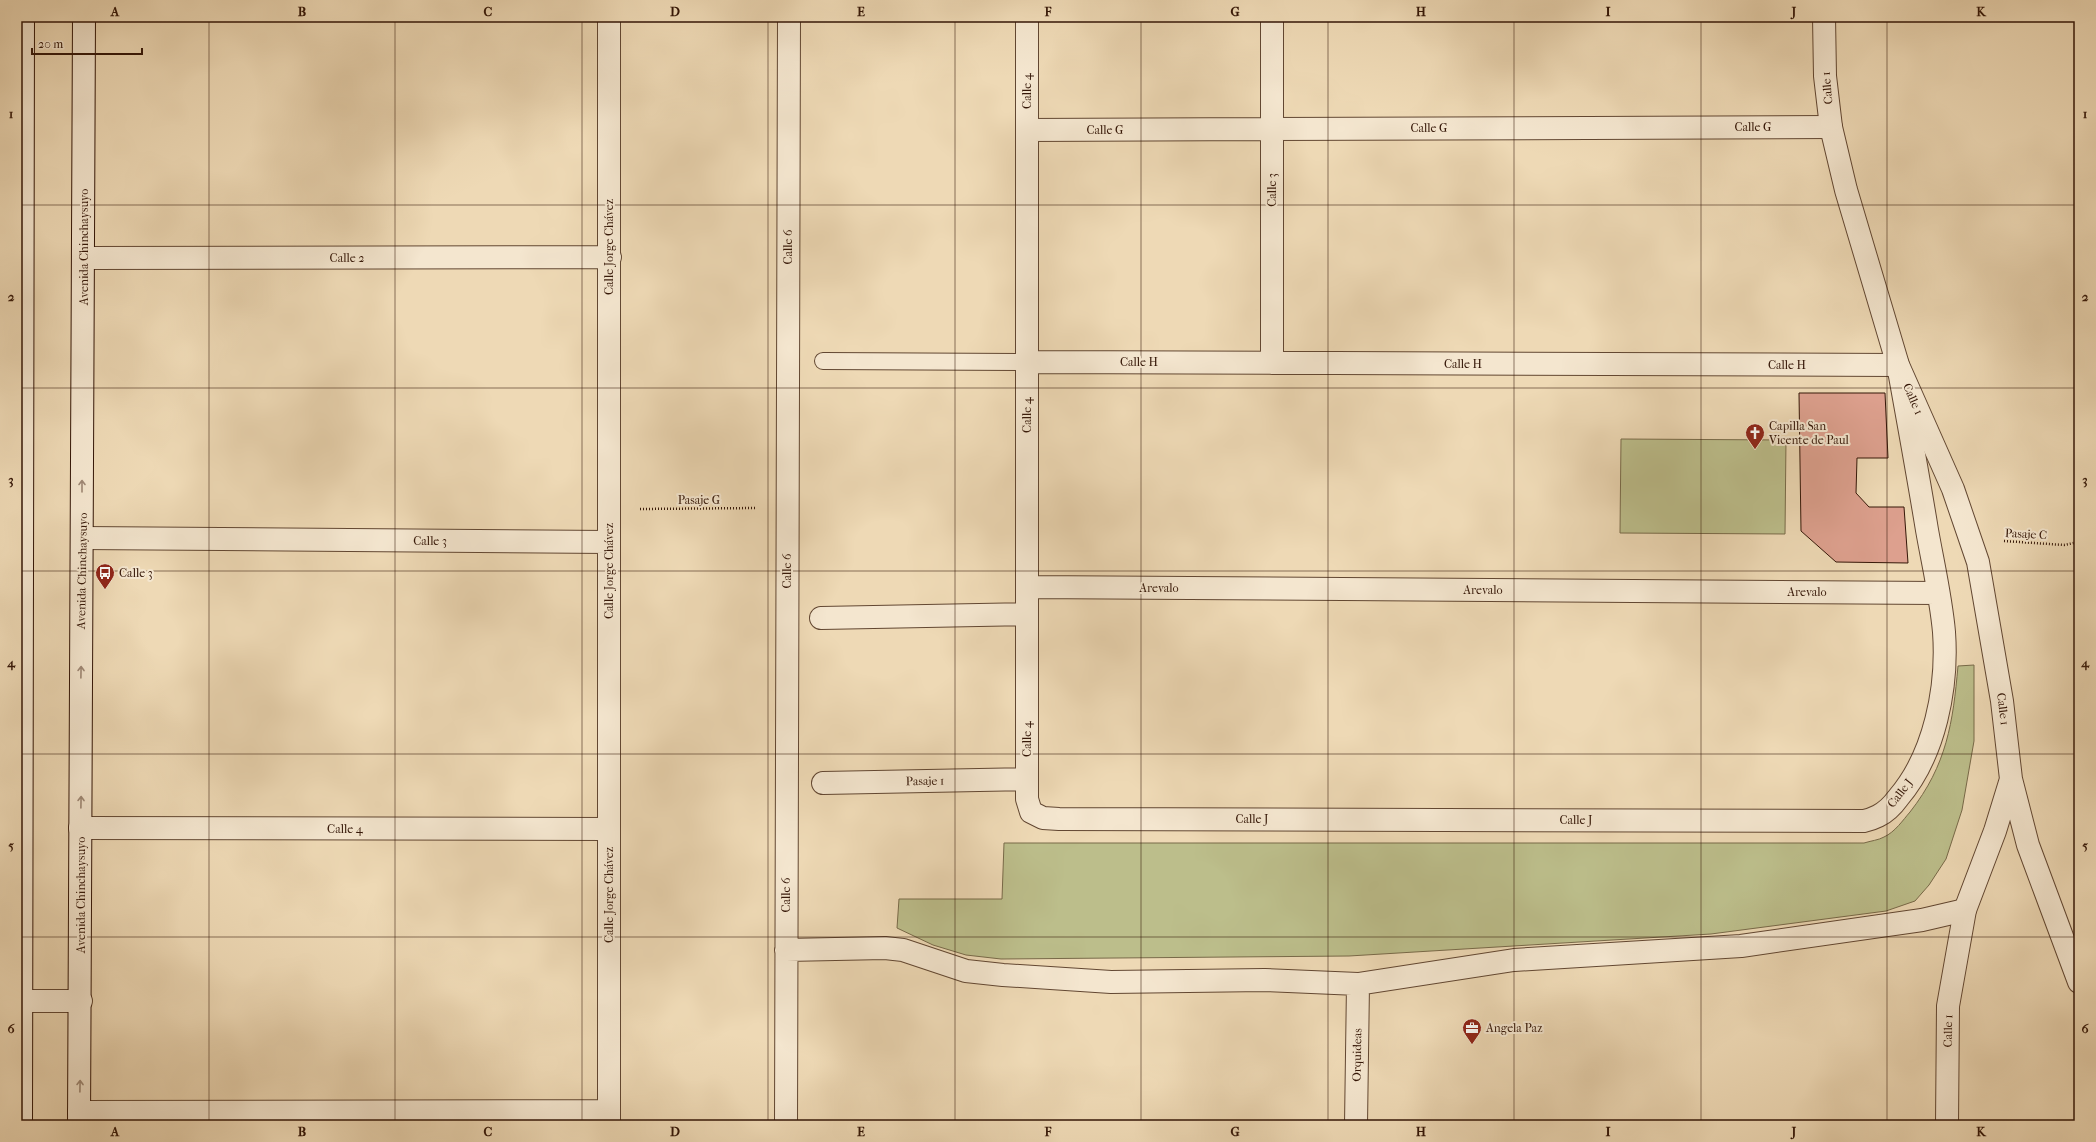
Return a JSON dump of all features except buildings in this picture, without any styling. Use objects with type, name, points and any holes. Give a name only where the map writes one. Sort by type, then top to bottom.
[{"type":"street","points":[[22,1125],[19,1059],[20,130],[23,17]]},
{"type":"street","name":"Avenida Chinchaysuyo","points":[[79,1119],[81,1001],[80,828],[84,17]]},
{"type":"street","name":"Calle Jorge Chávez","points":[[609,17],[609,1118]]},
{"type":"street","name":"Calle 6","points":[[786,1125],[789,17]]},
{"type":"street","name":"Calle 4","points":[[1027,17],[1027,799],[1031,812]]},
{"type":"street","name":"Calle 3","points":[[1272,17],[1272,363]]},
{"type":"street","name":"Calle 1","points":[[1824,17],[1825,76],[1831,127],[1846,190],[1898,365],[1953,490],[1980,570],[2002,701],[2011,779],[2028,845],[2079,982]]},
{"type":"street","name":"Calle G","points":[[1027,130],[1831,127]]},
{"type":"street","name":"Calle 2","points":[[84,258],[610,257]]},
{"type":"street","name":"Calle H","points":[[1027,362],[1898,365]]},
{"type":"street","name":"Calle J","points":[[1031,812],[1043,818],[1059,819],[1864,821],[1879,816],[1891,806],[1904,791],[1921,764],[1932,733],[1944,666],[1944,632],[1898,365]]},
{"type":"street","name":"Calle 3","points":[[82,538],[610,542]]},
{"type":"street","name":"Arevalo","points":[[1027,587],[1938,593]]},
{"type":"street","points":[[821,618],[1027,614]]},
{"type":"street","name":"Pasaje 1","points":[[823,783],[1027,779]]},
{"type":"street","name":"Calle 1","points":[[1947,1125],[1948,1006],[1965,910],[1995,831],[2011,779]]},
{"type":"street","name":"Calle 4","points":[[80,828],[609,829]]},
{"type":"street","points":[[786,950],[885,948],[903,950],[966,971],[1003,975],[1104,981],[1265,980],[1358,984],[1514,960],[1741,946],[1922,920],[1965,910]]},
{"type":"street","name":"Orquideas","points":[[1356,1125],[1358,984]]},
{"type":"street","points":[[20,1001],[81,1001]]},
{"type":"street","points":[[79,1119],[609,1118]]},
{"type":"lane","points":[[823,361],[1027,362]]},
{"type":"path","name":"Pasaje G","points":[[610,509],[788,508]]},
{"type":"path","name":"Pasaje C","points":[[1972,543],[2001,541],[2064,545],[2079,542]]},
{"type":"green space","points":[[1621,439],[1786,440],[1785,534],[1620,533]]},
{"type":"green space","points":[[1974,665],[1974,741],[1962,810],[1946,859],[1929,885],[1915,901],[1886,911],[1711,934],[1349,956],[1001,959],[966,955],[933,945],[897,928],[899,899],[1002,899],[1004,843],[1864,843],[1882,838],[1892,832],[1910,812],[1922,795],[1940,760],[1946,742],[1954,706],[1958,666]]},
{"type":"place","name":"Capilla San Vicente de Paul","points":[[1755,450]]},
{"type":"place","name":"Calle 3","points":[[105,590]]},
{"type":"place","name":"Angela Paz","points":[[1472,1045]]}]
